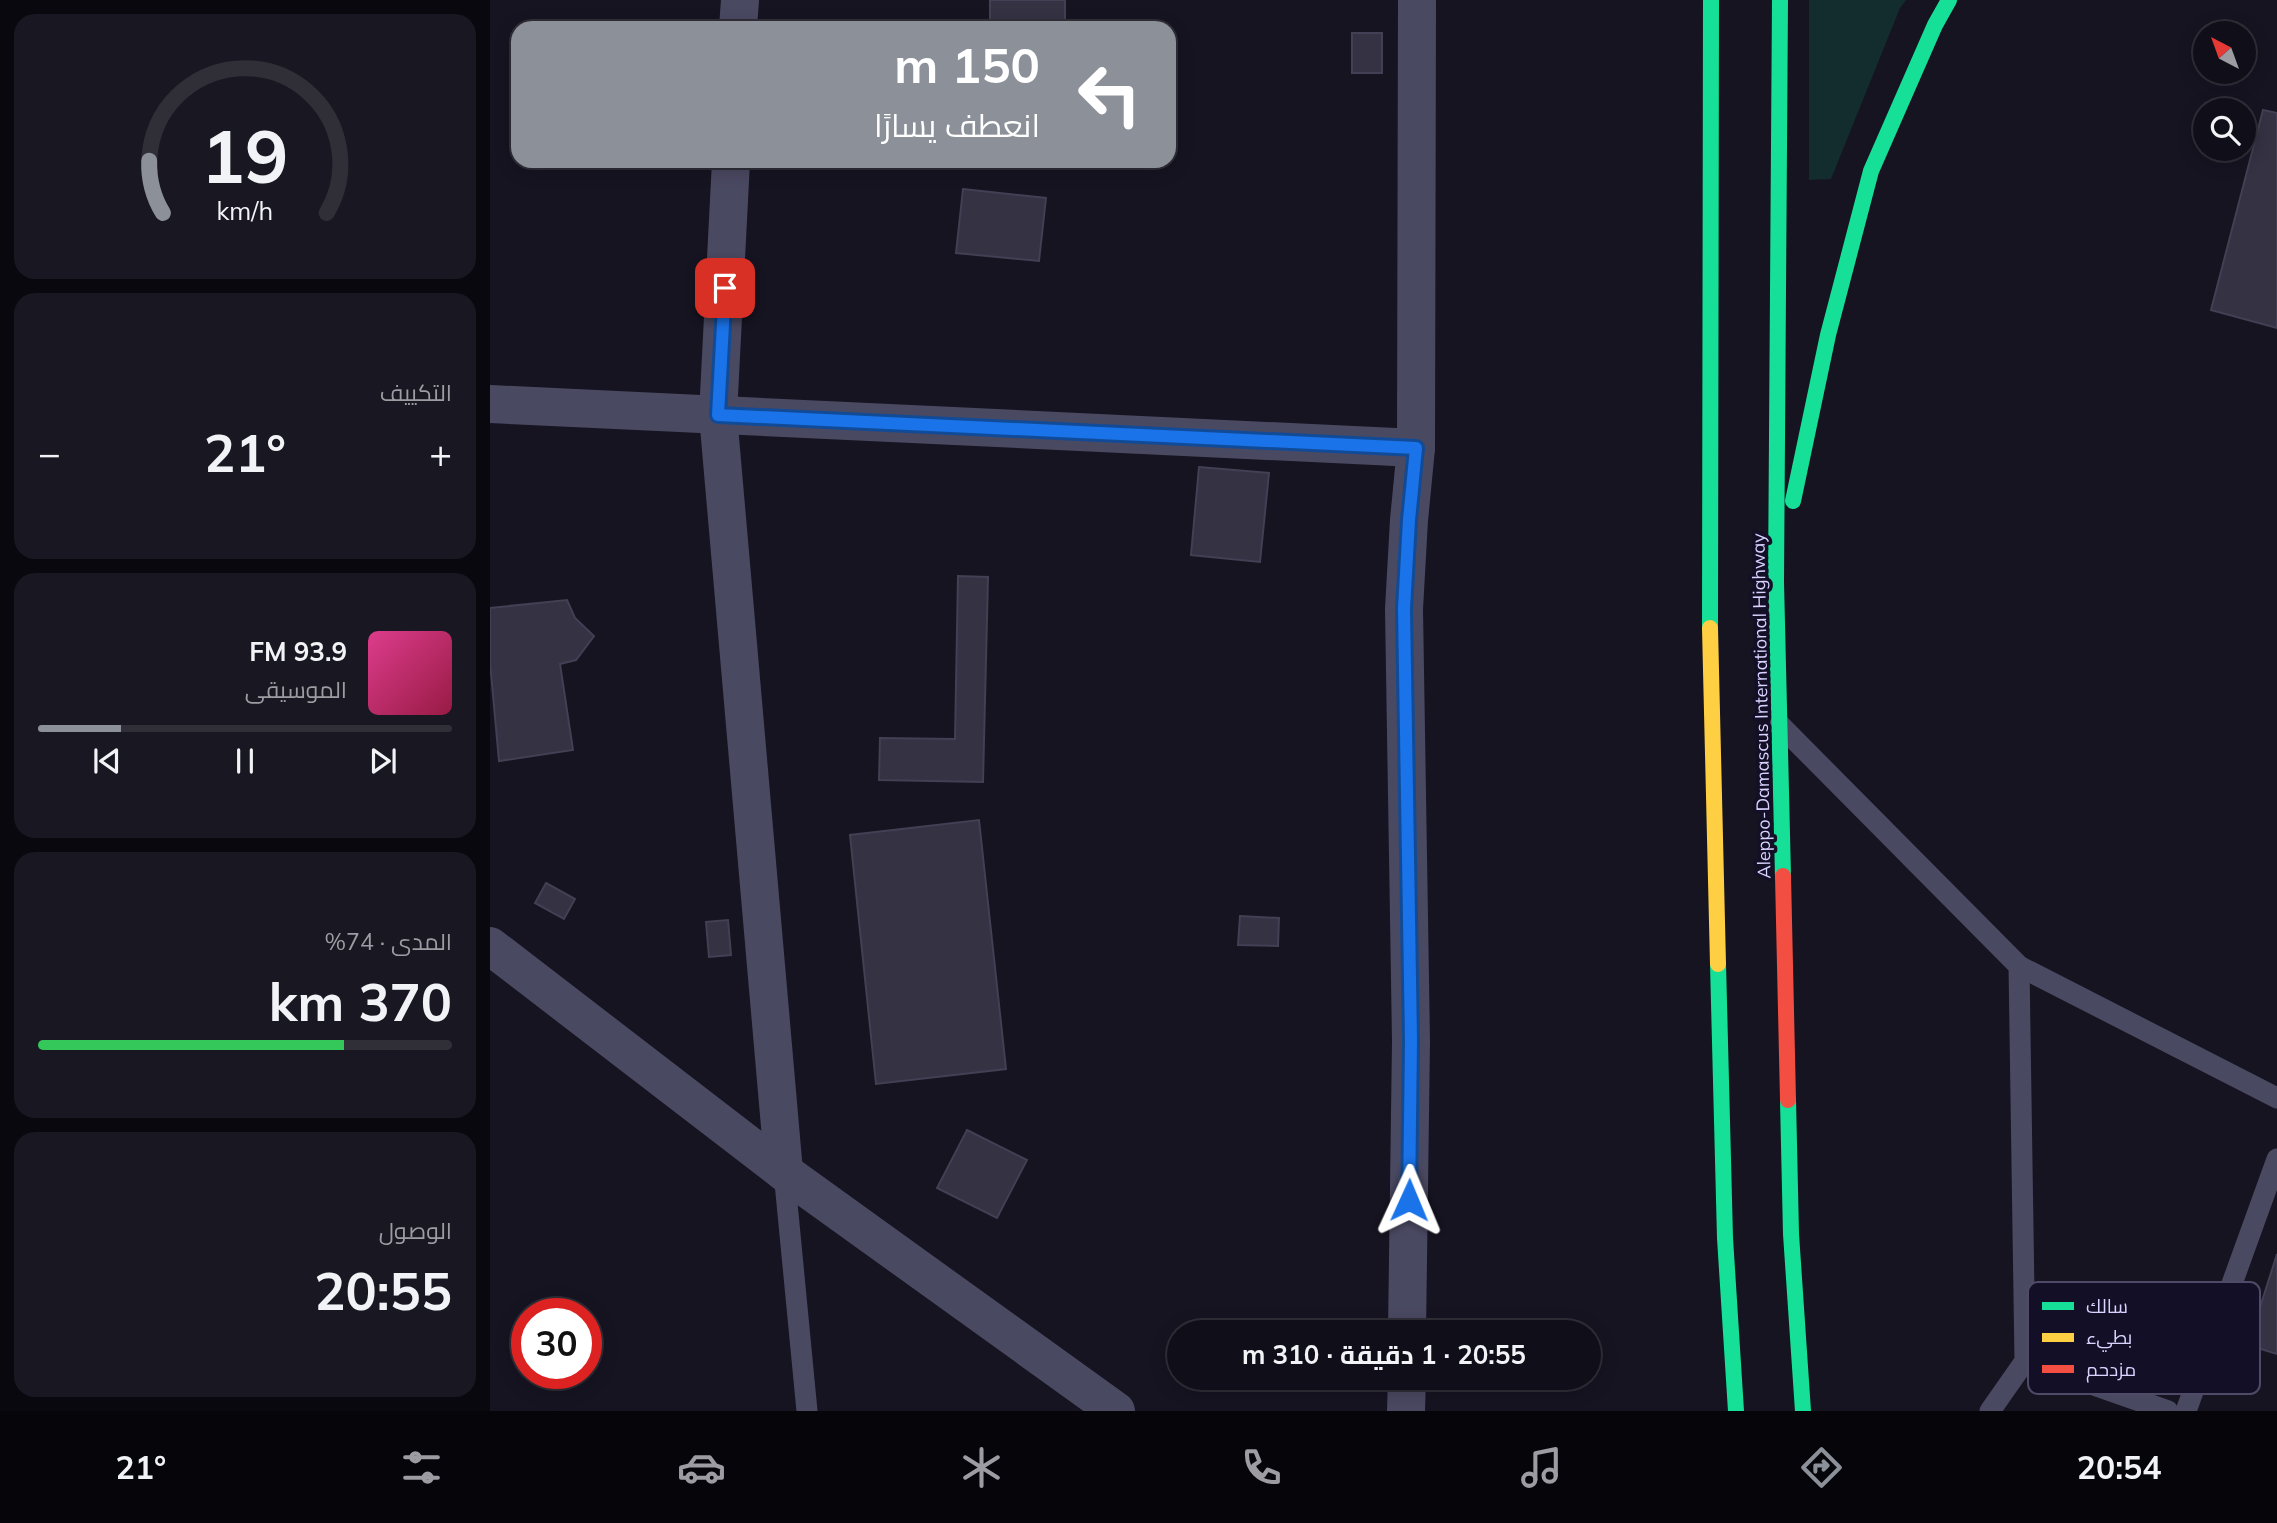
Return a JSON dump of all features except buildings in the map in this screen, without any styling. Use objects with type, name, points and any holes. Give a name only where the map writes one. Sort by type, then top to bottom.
[{"type":"highway","points":[[1711,0],[1709,589],[1725,1238],[1736,1411]]},
{"type":"highway","name":"Aleppo-Damascus International Highway","points":[[1780,0],[1776,582],[1791,1234],[1803,1411]]},
{"type":"highway","points":[[1776,582],[1828,335],[1871,171],[1935,25],[1949,0]]},
{"type":"street","points":[[738,21],[740,0]]},
{"type":"street","points":[[1407,1320],[1411,1041],[1404,609],[1416,448],[1417,0]]},
{"type":"street","points":[[731,168],[718,415],[784,1172]]},
{"type":"street","points":[[490,404],[1416,448]]},
{"type":"street","points":[[490,946],[784,1172],[1116,1411]]},
{"type":"street","points":[[1406,1411],[1407,1390]]},
{"type":"lane","points":[[1779,724],[2019,966],[2277,1098]]},
{"type":"lane","points":[[1990,1411],[2025,1361],[2019,966]]},
{"type":"lane","points":[[2233,1282],[2277,1159]]},
{"type":"lane","points":[[784,1172],[807,1411]]},
{"type":"lane","points":[[2119,1394],[2168,1411]]},
{"type":"lane","points":[[2186,1411],[2192,1394]]},
{"type":"green space","points":[[1809,0],[1906,0],[1900,8],[1831,179],[1809,180]]},
{"type":"traffic: fast","points":[[1710,628],[1711,0]]},
{"type":"traffic: fast","points":[[1780,0],[1776,582],[1783,876]]},
{"type":"traffic: fast","points":[[1793,501],[1828,335],[1871,171],[1935,25],[1949,0]]},
{"type":"traffic: fast","points":[[1718,964],[1725,1238],[1736,1411]]},
{"type":"traffic: fast","points":[[1788,1100],[1791,1234],[1803,1411]]},
{"type":"traffic: slow","points":[[1710,628],[1718,964]]},
{"type":"traffic: jam","points":[[1783,876],[1788,1100]]},
{"type":"route","points":[[725,288],[718,415],[1416,448],[1404,609],[1411,1041],[1409,1200]]}]
